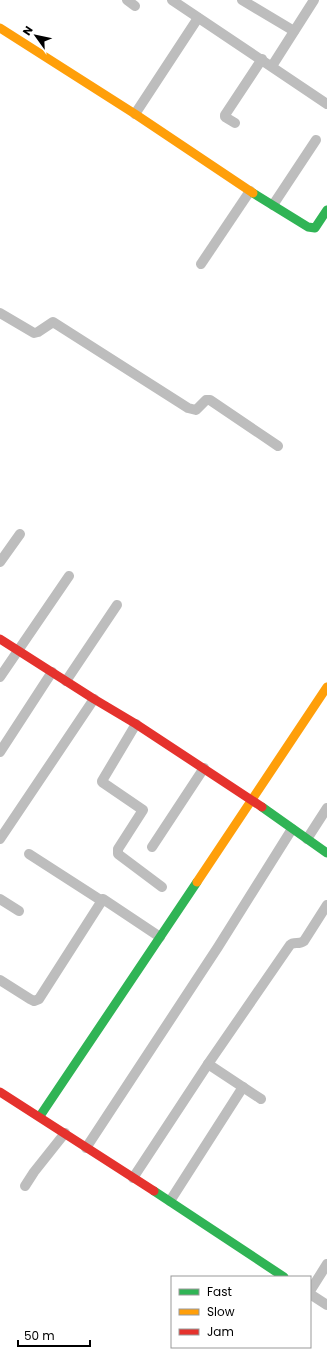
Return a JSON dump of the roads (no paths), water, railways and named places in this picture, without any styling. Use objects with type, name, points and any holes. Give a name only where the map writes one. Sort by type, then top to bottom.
[{"type":"street","points":[[172,0],[327,104]]},
{"type":"street","points":[[242,0],[294,31]]},
{"type":"street","points":[[272,66],[314,0]]},
{"type":"street","points":[[135,114],[198,18]]},
{"type":"street","points":[[0,28],[135,114],[250,191],[308,227],[312,228],[317,225],[327,210]]},
{"type":"street","points":[[235,123],[225,118],[225,114],[262,59]]},
{"type":"street","points":[[273,205],[316,140]]},
{"type":"street","points":[[201,264],[250,191]]},
{"type":"street","points":[[0,313],[34,333],[53,322],[188,408],[196,410],[206,400],[210,400],[278,446]]},
{"type":"street","points":[[0,562],[20,534]]},
{"type":"street","points":[[0,677],[69,576]]},
{"type":"street","points":[[66,681],[117,605]]},
{"type":"street","points":[[0,639],[136,724],[253,800],[327,853]]},
{"type":"street","points":[[0,752],[52,672]]},
{"type":"street","points":[[40,1116],[253,800],[327,687]]},
{"type":"street","points":[[0,839],[94,699]]},
{"type":"street","points":[[136,724],[102,782],[143,810],[142,814],[118,849],[118,854],[162,887]]},
{"type":"street","points":[[152,846],[204,768]]},
{"type":"street","points":[[307,840],[327,808]]},
{"type":"street","points":[[86,1148],[218,947],[292,829]]},
{"type":"street","points":[[29,854],[102,901],[103,899],[106,900],[160,936]]},
{"type":"street","points":[[0,898],[19,911]]},
{"type":"street","points":[[0,980],[34,1001],[39,999],[102,901]]},
{"type":"street","points":[[133,1178],[208,1064],[290,945],[292,943],[300,943],[304,941],[327,905]]},
{"type":"street","points":[[208,1064],[261,1099]]},
{"type":"street","points":[[170,1201],[243,1087]]},
{"type":"street","points":[[2,1096],[40,1116],[86,1148],[170,1201],[282,1276]]},
{"type":"street","points":[[25,1186],[34,1172],[65,1133]]},
{"type":"street","points":[[311,1289],[327,1264]]},
{"type":"street","points":[[311,1295],[327,1305]]}]
